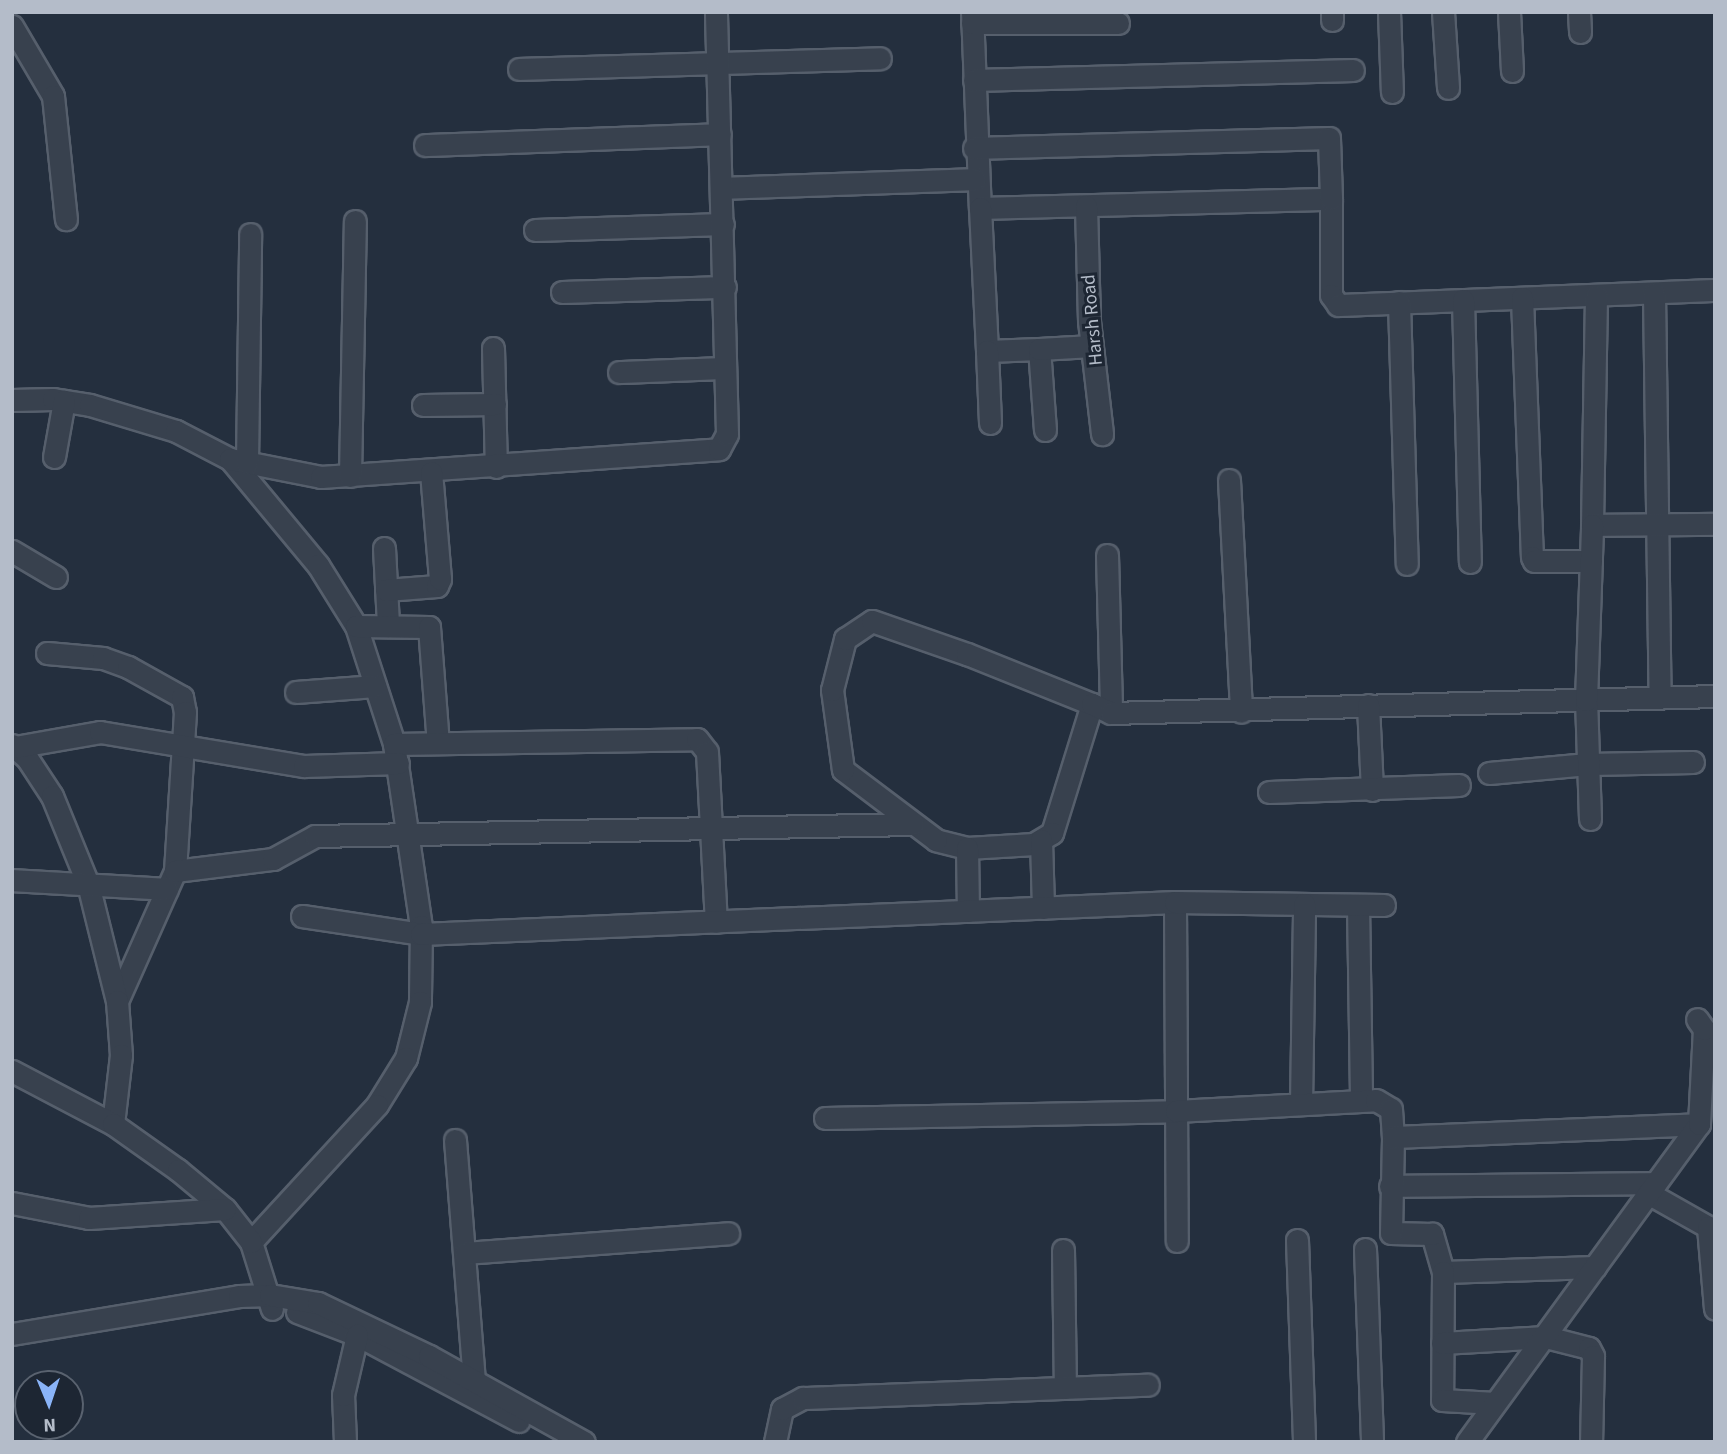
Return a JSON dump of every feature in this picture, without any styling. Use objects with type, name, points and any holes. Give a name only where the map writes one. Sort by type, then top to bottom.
[{"type":"street","points":[[12,400],[64,401],[157,425],[238,461],[301,475],[350,476],[432,472],[719,449],[727,434],[716,12]]},
{"type":"street","points":[[1389,12],[1392,92]]},
{"type":"street","points":[[1443,12],[1448,88]]},
{"type":"street","points":[[1509,12],[1512,71]]},
{"type":"street","points":[[990,423],[980,208],[975,179],[972,18],[1118,23]]},
{"type":"street","points":[[12,26],[53,96],[66,219]]},
{"type":"street","points":[[519,69],[880,58]]},
{"type":"street","points":[[974,80],[1353,71]]},
{"type":"street","points":[[425,145],[720,134]]},
{"type":"street","points":[[974,149],[1329,138],[1331,300],[1338,304],[1715,290]]},
{"type":"street","points":[[722,188],[975,179]]},
{"type":"street","points":[[980,208],[1331,199]]},
{"type":"street","name":"Harsh Road","points":[[1086,206],[1091,346],[1102,434]]},
{"type":"street","points":[[350,476],[355,222]]},
{"type":"street","points":[[534,230],[723,224]]},
{"type":"street","points":[[250,234],[238,461],[318,565],[356,626],[396,753],[421,934],[420,1002],[406,1058],[377,1105],[344,1144],[251,1242]]},
{"type":"street","points":[[562,292],[725,287]]},
{"type":"street","points":[[1654,293],[1660,698]]},
{"type":"street","points":[[1590,819],[1586,700],[1592,525],[1595,296]]},
{"type":"street","points":[[1522,298],[1532,556],[1534,561],[1591,561]]},
{"type":"street","points":[[1463,300],[1470,562]]},
{"type":"street","points":[[1399,302],[1407,564]]},
{"type":"street","points":[[987,351],[1091,346]]},
{"type":"street","points":[[493,348],[496,467]]},
{"type":"street","points":[[1039,349],[1045,430]]},
{"type":"street","points":[[619,372],[725,368]]},
{"type":"street","points":[[54,457],[64,401]]},
{"type":"street","points":[[423,405],[495,404]]},
{"type":"street","points":[[386,590],[436,586],[440,579],[432,472]]},
{"type":"street","points":[[1229,480],[1241,712]]},
{"type":"street","points":[[1592,525],[1715,524]]},
{"type":"street","points":[[384,548],[388,625]]},
{"type":"street","points":[[12,551],[56,577]]},
{"type":"street","points":[[1107,555],[1101,709],[1052,833],[1041,840],[1001,848],[967,848],[936,840],[844,770],[832,690],[845,639],[872,621],[955,650],[1101,709],[1241,712],[1368,705],[1715,696]]},
{"type":"street","points":[[356,626],[424,624],[430,630],[438,743]]},
{"type":"street","points":[[47,653],[116,663],[182,697],[183,746],[171,880],[117,1001]]},
{"type":"street","points":[[296,692],[376,686]]},
{"type":"street","points":[[1368,705],[1372,790]]},
{"type":"street","points":[[113,1124],[121,1055],[117,1001],[89,884],[52,796],[13,746],[87,732],[304,766],[396,753],[438,743],[696,739],[707,752],[716,922]]},
{"type":"street","points":[[1489,773],[1588,764],[1693,762]]},
{"type":"street","points":[[1269,792],[1459,785]]},
{"type":"street","points":[[12,880],[89,884],[171,880],[273,859],[316,836],[405,831],[712,830],[914,824]]},
{"type":"street","points":[[1041,840],[1043,908]]},
{"type":"street","points":[[967,848],[968,911]]},
{"type":"street","points":[[303,916],[421,934],[1175,902],[1384,905]]},
{"type":"street","points":[[1175,902],[1177,1241]]},
{"type":"street","points":[[1301,1104],[1304,904]]},
{"type":"street","points":[[1358,905],[1361,1100]]},
{"type":"street","points":[[1467,1442],[1699,1124],[1704,1029],[1697,1019],[1715,1018]]},
{"type":"street","points":[[12,1071],[113,1124],[225,1209],[251,1242],[271,1302]]},
{"type":"street","points":[[825,1118],[1176,1111],[1361,1100],[1384,1101],[1391,1109],[1393,1137],[1391,1233],[1431,1233],[1443,1272],[1442,1400],[1495,1403]]},
{"type":"street","points":[[1393,1137],[1699,1124]]},
{"type":"street","points":[[455,1140],[475,1389]]},
{"type":"street","points":[[1390,1186],[1651,1188],[1708,1227],[1715,1309]]},
{"type":"street","points":[[12,1203],[89,1218],[225,1209]]},
{"type":"street","points":[[465,1253],[728,1233]]},
{"type":"street","points":[[1297,1240],[1304,1442]]},
{"type":"street","points":[[1365,1249],[1372,1442]]},
{"type":"street","points":[[1063,1250],[1065,1388]]},
{"type":"street","points":[[1443,1272],[1595,1267]]},
{"type":"street","points":[[12,1334],[192,1302],[271,1302],[340,1310],[475,1389],[558,1442]]},
{"type":"street","points":[[12,1348],[271,1302],[319,1318],[584,1442]]},
{"type":"street","points":[[345,1442],[343,1395],[357,1335]]},
{"type":"street","points":[[1442,1343],[1546,1336],[1581,1343],[1593,1356],[1591,1442]]},
{"type":"street","points":[[775,1442],[782,1409],[803,1398],[1148,1385]]}]
